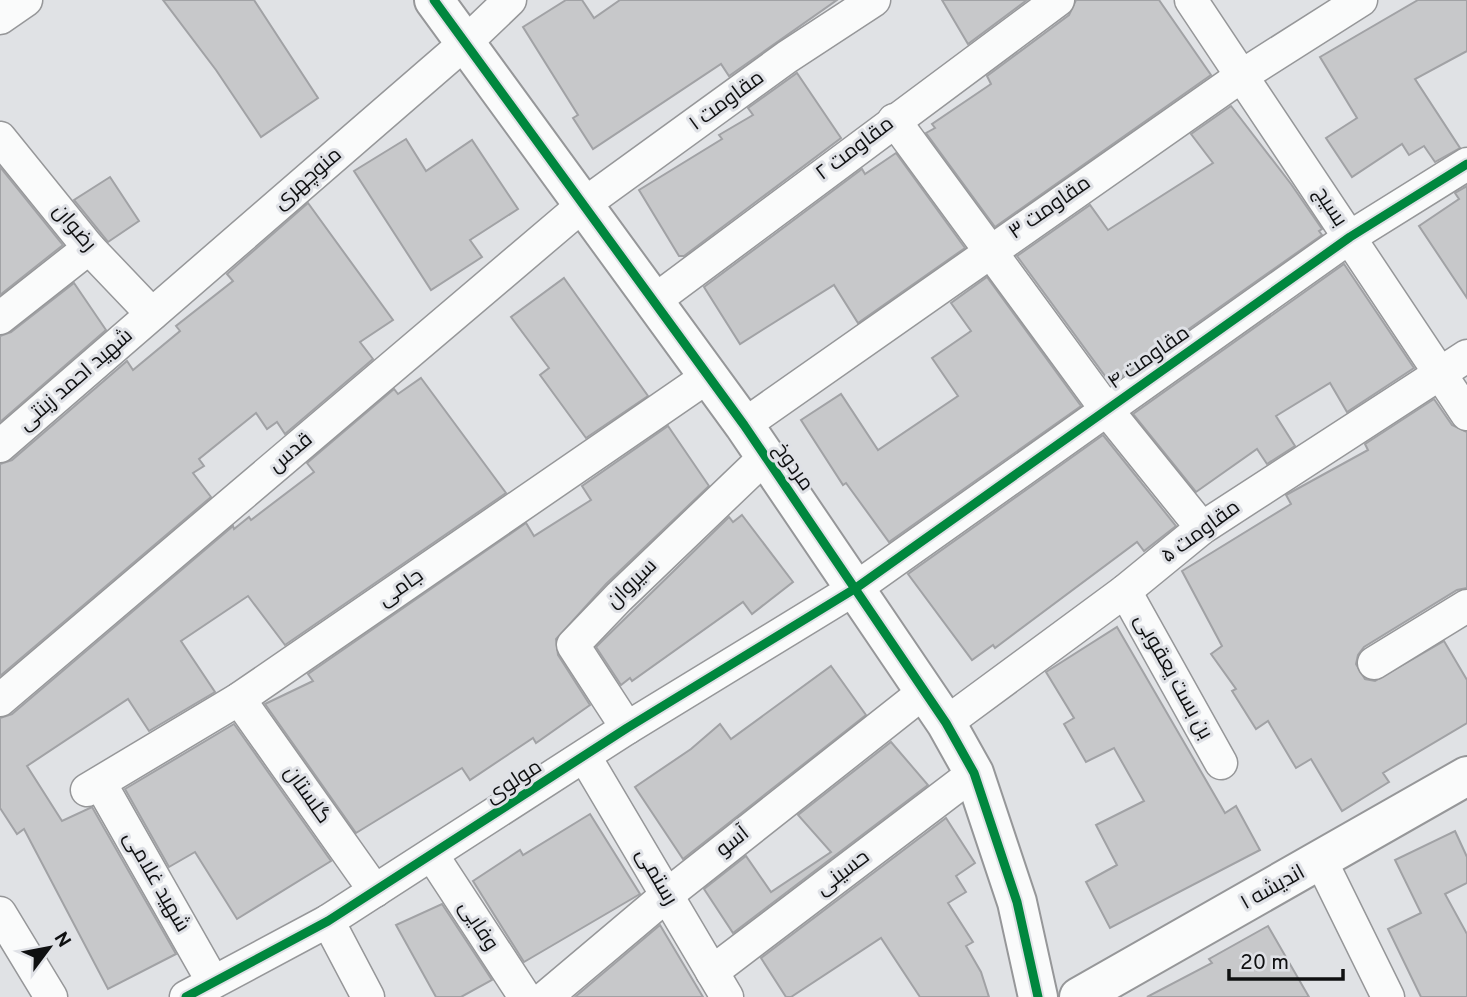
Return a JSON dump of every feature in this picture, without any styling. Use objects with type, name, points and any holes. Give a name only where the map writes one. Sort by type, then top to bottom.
[{"type":"street","points":[[0,18],[26,0]]},
{"type":"street","name":"مردوخ","points":[[434,0],[744,425],[946,723],[974,773],[1017,902],[1038,997]]},
{"type":"street","name":"منوچهری","points":[[152,314],[464,44],[510,0]]},
{"type":"street","name":"مقاومت ۱","points":[[583,205],[787,57],[874,0]]},
{"type":"street","name":"مقاومت ۲","points":[[654,301],[1058,0]]},
{"type":"street","name":"بسیج","points":[[1191,0],[1467,414]]},
{"type":"street","name":"مقاومت ۳","points":[[744,425],[988,251],[1243,75],[1361,0]]},
{"type":"street","points":[[894,120],[1106,409],[1202,528]]},
{"type":"street","name":"رضوان","points":[[0,138],[89,248],[152,314]]},
{"type":"street","name":"مقاومت ۴","points":[[856,588],[1350,237],[1467,164]]},
{"type":"street","name":"قدس","points":[[0,700],[583,205]]},
{"type":"street","points":[[0,318],[89,248]]},
{"type":"street","name":"شهید احمد زینتی","points":[[0,446],[152,314]]},
{"type":"street","name":"مقاومت ۵","points":[[946,723],[1125,591],[1202,528],[1467,356]]},
{"type":"street","name":"جامی","points":[[93,786],[239,699],[707,376]]},
{"type":"street","name":"سیروان","points":[[627,728],[573,645],[765,457]]},
{"type":"street","name":"مولوی","points":[[186,997],[328,921],[627,728],[856,588]]},
{"type":"street","name":"بن بست یعقوبی","points":[[1125,591],[1221,763]]},
{"type":"street","points":[[1374,663],[1467,606]]},
{"type":"street","name":"آسو","points":[[546,997],[667,895],[924,692]]},
{"type":"street","name":"گلستان","points":[[239,699],[375,891]]},
{"type":"street","name":"رستمی","points":[[585,757],[719,985]]},
{"type":"street","name":"حسینی","points":[[719,985],[974,773]]},
{"type":"street","name":"اندیشه ۱","points":[[1079,997],[1467,776]]},
{"type":"street","name":"شهید غلامی","points":[[93,786],[213,982]]},
{"type":"street","name":"وفایی","points":[[432,855],[525,997]]},
{"type":"street","points":[[1321,861],[1388,997]]},
{"type":"street","points":[[0,913],[51,997]]},
{"type":"street","points":[[328,921],[368,997]]},
{"type":"building","points":[[163,0],[254,0],[318,98],[261,137],[216,70]]},
{"type":"building","points":[[566,0],[582,0],[594,18],[620,0],[837,0],[729,76],[721,64],[593,149],[573,118],[578,115],[523,27]]},
{"type":"building","points":[[942,0],[1027,0],[968,44]]},
{"type":"building","points":[[1076,0],[1159,0],[1211,75],[995,227],[926,133],[935,128],[932,124],[991,84],[987,76],[1069,15]]},
{"type":"building","points":[[1418,0],[1467,0],[1467,51],[1415,79],[1460,148],[1435,162],[1424,146],[1409,155],[1402,144],[1352,177],[1326,138],[1357,118],[1320,57]]},
{"type":"building","points":[[797,73],[841,138],[684,256],[679,256],[639,190],[722,139],[719,135],[753,115],[748,108]]},
{"type":"building","points":[[1231,106],[1291,184],[1322,229],[1319,231],[1322,235],[1111,384],[1017,256],[1090,205],[1108,230],[1213,163],[1191,134]]},
{"type":"building","points":[[406,139],[426,171],[472,140],[518,209],[470,240],[482,257],[431,290],[354,171]]},
{"type":"building","points":[[896,153],[965,248],[858,323],[834,285],[740,344],[704,287],[862,169],[865,174]]},
{"type":"building","points":[[0,167],[63,245],[0,295]]},
{"type":"building","points":[[110,177],[139,221],[108,242],[74,200]]},
{"type":"building","points":[[1467,186],[1467,298],[1419,226],[1459,199],[1455,193]]},
{"type":"building","points":[[308,203],[393,320],[360,342],[373,359],[285,434],[277,422],[267,429],[256,413],[199,459],[204,466],[193,473],[211,497],[0,676],[0,464],[12,460],[127,361],[133,370],[180,331],[176,326],[233,281],[227,274]]},
{"type":"building","points":[[1344,264],[1414,368],[1347,412],[1330,383],[1276,416],[1295,446],[1267,464],[1257,449],[1196,492],[1133,414]]},
{"type":"building","points":[[987,277],[1081,406],[889,542],[846,483],[843,485],[801,420],[841,394],[878,450],[958,396],[932,358],[971,331],[951,303]]},
{"type":"building","points":[[564,278],[648,396],[586,438],[540,375],[549,368],[511,317]]},
{"type":"building","points":[[74,283],[106,330],[0,422],[0,336],[11,332]]},
{"type":"building","points":[[421,378],[506,493],[285,645],[248,596],[181,641],[215,692],[149,731],[128,699],[27,766],[62,821],[92,807],[176,954],[108,989],[24,829],[17,834],[0,808],[0,718],[12,714],[233,526],[234,529],[249,517],[251,520],[314,472],[307,463],[394,389],[398,394]]},
{"type":"building","points":[[1434,399],[1452,425],[1467,432],[1467,588],[1457,590],[1364,647],[1356,664],[1365,679],[1375,681],[1444,641],[1467,680],[1467,723],[1383,773],[1389,782],[1342,811],[1311,759],[1296,768],[1268,721],[1256,729],[1232,691],[1236,689],[1211,654],[1222,646],[1182,571],[1291,504],[1286,495],[1368,450],[1365,444]]},
{"type":"building","points":[[668,426],[709,486],[606,584],[556,639],[558,655],[590,705],[536,743],[533,738],[470,780],[462,768],[356,833],[265,704],[313,681],[308,674],[526,523],[534,536],[591,500],[582,486]]},
{"type":"building","points":[[1103,435],[1176,526],[1144,551],[1137,542],[995,648],[993,645],[972,660],[908,574]]},
{"type":"building","points":[[742,515],[793,582],[752,614],[743,602],[632,681],[630,678],[621,685],[596,647],[729,517],[733,522]]},
{"type":"building","points":[[1117,627],[1225,813],[1236,806],[1260,850],[1110,928],[1086,882],[1117,865],[1096,825],[1144,801],[1114,748],[1086,762],[1064,724],[1074,718],[1046,672]]},
{"type":"building","points":[[831,666],[866,715],[683,859],[635,787],[691,749],[720,724],[731,739]]},
{"type":"building","points":[[234,724],[331,861],[237,919],[195,852],[169,867],[125,789]]},
{"type":"building","points":[[891,742],[928,785],[733,933],[704,889],[746,856],[771,892],[831,852],[798,815]]},
{"type":"building","points":[[590,814],[640,894],[524,962],[473,881],[520,850],[523,855]]},
{"type":"building","points":[[946,818],[975,863],[956,876],[966,892],[948,903],[973,942],[966,946],[981,972],[989,997],[920,997],[881,938],[791,997],[786,997],[761,958]]},
{"type":"building","points":[[1455,831],[1467,857],[1467,883],[1445,894],[1467,934],[1467,997],[1421,997],[1388,929],[1421,913],[1395,860]]},
{"type":"building","points":[[442,904],[492,980],[461,997],[436,997],[396,925]]},
{"type":"building","points":[[660,925],[703,997],[575,997]]},
{"type":"building","points":[[1268,926],[1309,997],[1147,997],[1212,963],[1209,959]]},
{"type":"cycle path","points":[[434,0],[744,425],[946,723],[974,773],[1017,902],[1038,997]]},
{"type":"cycle path","points":[[186,997],[328,921],[627,728],[856,588],[1350,237],[1467,164]]}]
